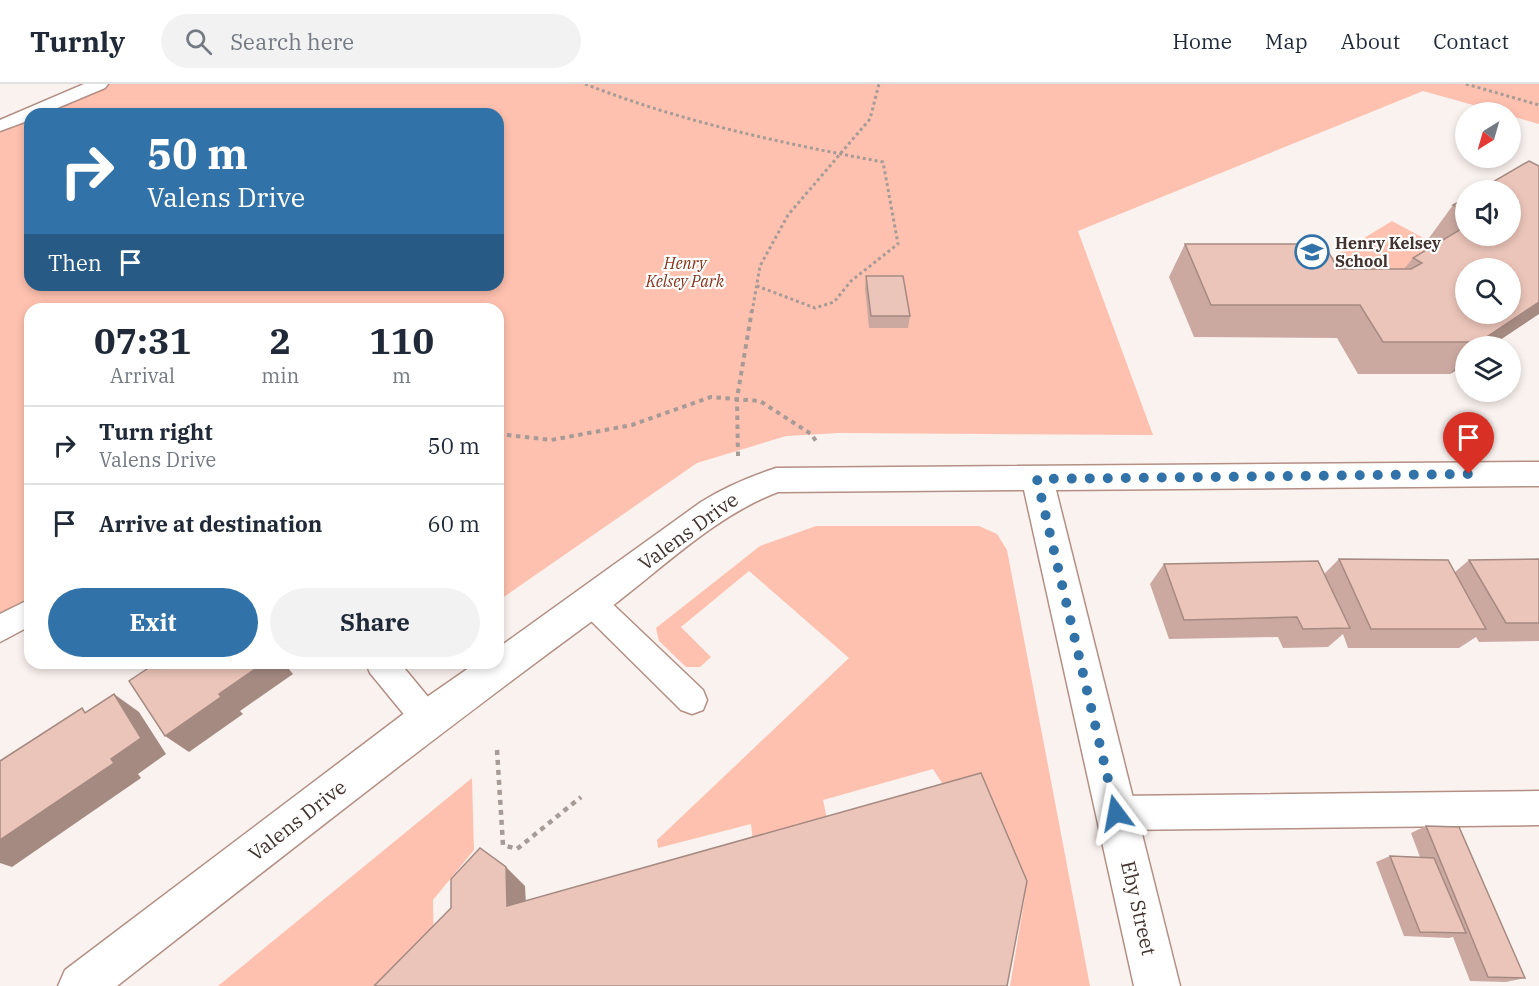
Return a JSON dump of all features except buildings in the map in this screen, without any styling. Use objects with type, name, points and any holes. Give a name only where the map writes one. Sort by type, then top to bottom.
[{"type":"street","name":"Valens Drive","points":[[504,664],[722,505],[741,493],[777,480],[1539,474]]},
{"type":"street","name":"Eby Street","points":[[1037,479],[1157,986]]},
{"type":"street","name":"Valens Drive","points":[[81,986],[427,719],[497,669]]},
{"type":"lane","points":[[42,108],[99,84]]},
{"type":"lane","points":[[0,126],[24,116]]},
{"type":"lane","points":[[591,602],[692,700]]},
{"type":"lane","points":[[0,629],[24,615]]},
{"type":"lane","points":[[386,669],[427,719]]},
{"type":"lane","points":[[1116,813],[1539,808]]},
{"type":"path","points":[[585,84],[634,104],[713,126],[841,155],[883,162],[898,244],[851,281],[834,302],[815,308],[757,286]]},
{"type":"path","points":[[738,457],[737,398],[760,266],[788,215],[870,119],[879,84]]},
{"type":"path","points":[[1466,84],[1539,105]]},
{"type":"path","points":[[504,435],[551,440],[632,425],[711,397],[760,401],[811,434],[816,441]]},
{"type":"path","points":[[497,750],[502,845],[517,849],[581,796]]},
{"type":"green space","name":"Henry Kelsey Park","points":[[109,84],[1539,84],[1539,124],[1521,119],[1521,102],[1462,102],[1423,91],[1078,231],[1153,435],[839,433],[786,436],[697,463],[504,597],[504,303],[24,303],[24,600],[0,614],[0,131],[24,121],[24,291],[504,291],[504,108],[53,108]]},
{"type":"green space","points":[[1392,221],[1442,248],[1376,292],[1325,262]]},
{"type":"green space","points":[[816,526],[979,526],[997,534],[1007,550],[1090,986],[1010,986],[1025,896],[985,782],[947,791],[933,769],[823,800],[829,828],[754,851],[751,824],[658,848],[657,840],[849,658],[749,571],[681,627],[711,657],[700,667],[686,667],[659,641],[656,628],[760,546]]},
{"type":"green space","points":[[472,778],[474,850],[433,900],[434,956],[404,986],[218,986]]},
{"type":"place","name":"Henry Kelsey School","points":[[1312,252]]},
{"type":"route","points":[[1116,813],[1037,479],[1469,474]]}]
